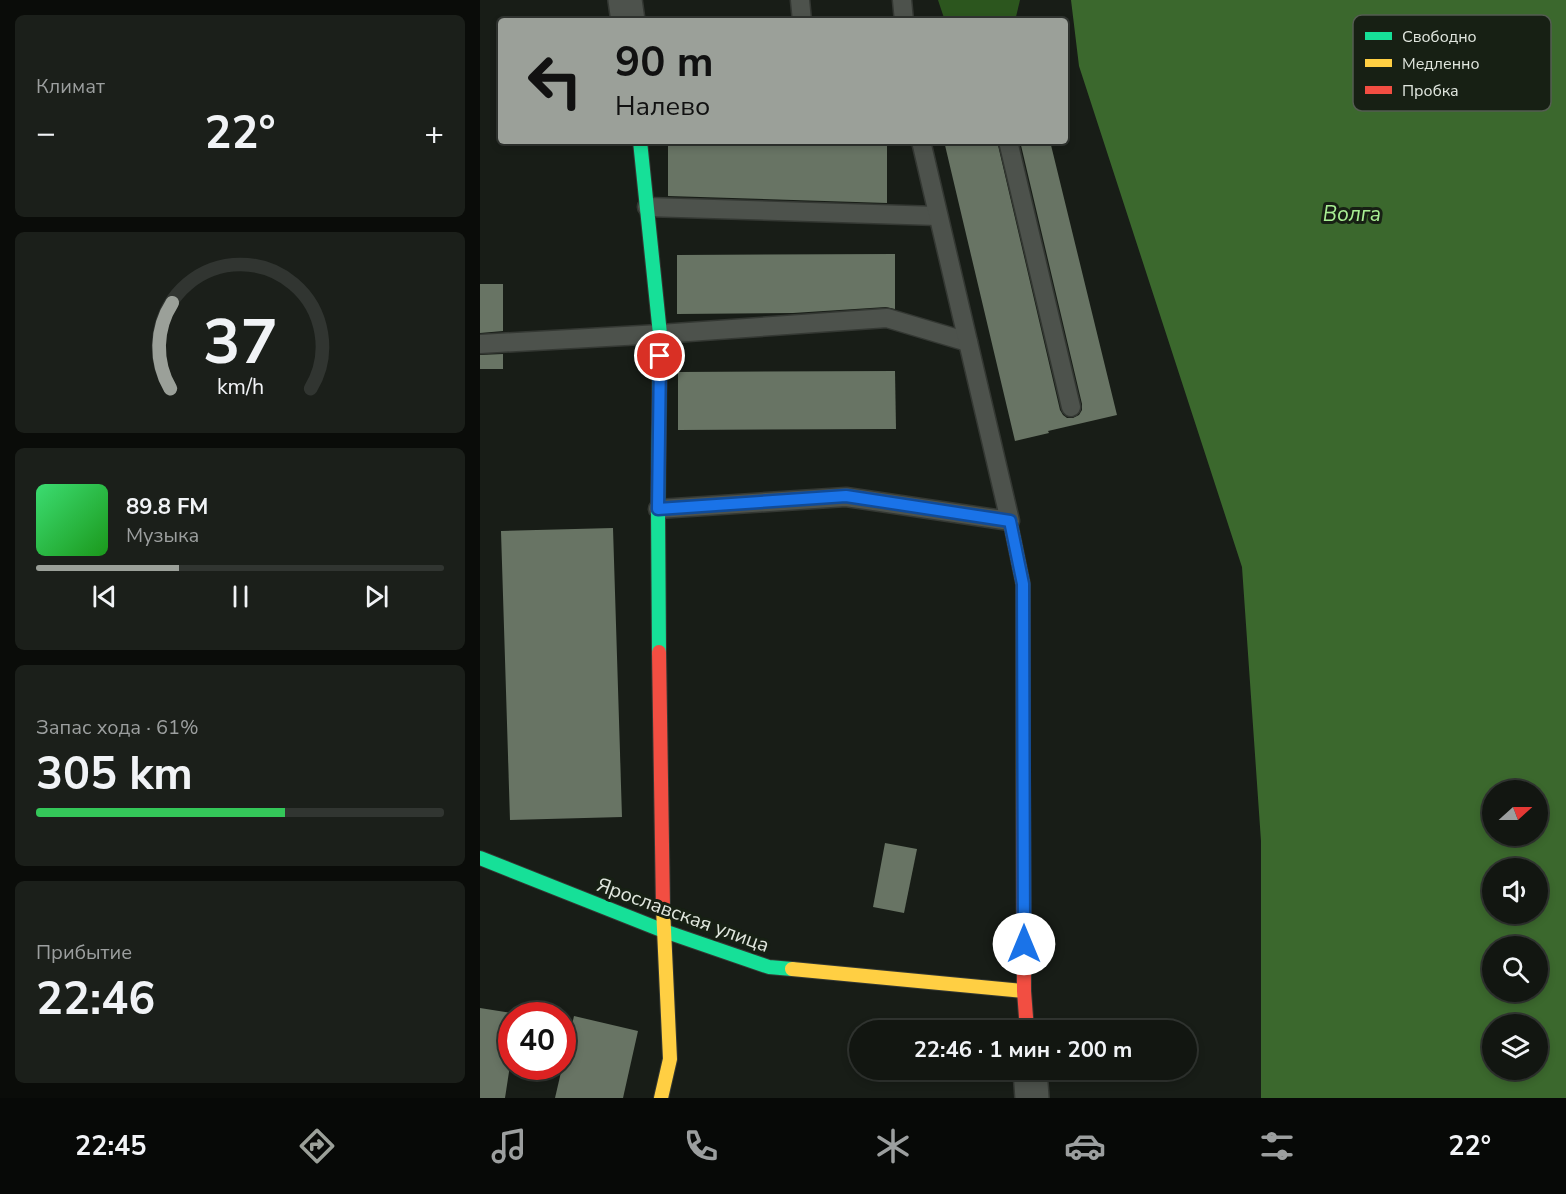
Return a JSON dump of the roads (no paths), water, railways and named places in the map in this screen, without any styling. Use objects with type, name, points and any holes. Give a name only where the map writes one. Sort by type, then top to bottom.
[{"type":"street","points":[[626,0],[628,18]]},
{"type":"street","points":[[640,144],[660,334],[658,509],[662,894],[670,1059],[661,1098]]},
{"type":"street","points":[[1010,521],[1023,584],[1024,992],[1026,1020]]},
{"type":"street","name":"Ярославская улица","points":[[480,858],[664,932],[769,967],[1024,992]]},
{"type":"street","points":[[1031,1080],[1032,1098]]},
{"type":"lane","points":[[800,0],[802,18]]},
{"type":"lane","points":[[902,0],[904,18]]},
{"type":"lane","points":[[658,509],[846,496],[1010,521],[922,144]]},
{"type":"lane","points":[[1009,144],[1071,407]]},
{"type":"lane","points":[[647,207],[938,216]]},
{"type":"lane","points":[[480,344],[887,318],[968,342]]},
{"type":"water","name":"Волга","points":[[1071,0],[1566,0],[1566,1098],[1261,1098],[1261,841],[1242,567],[1079,66]]}]
